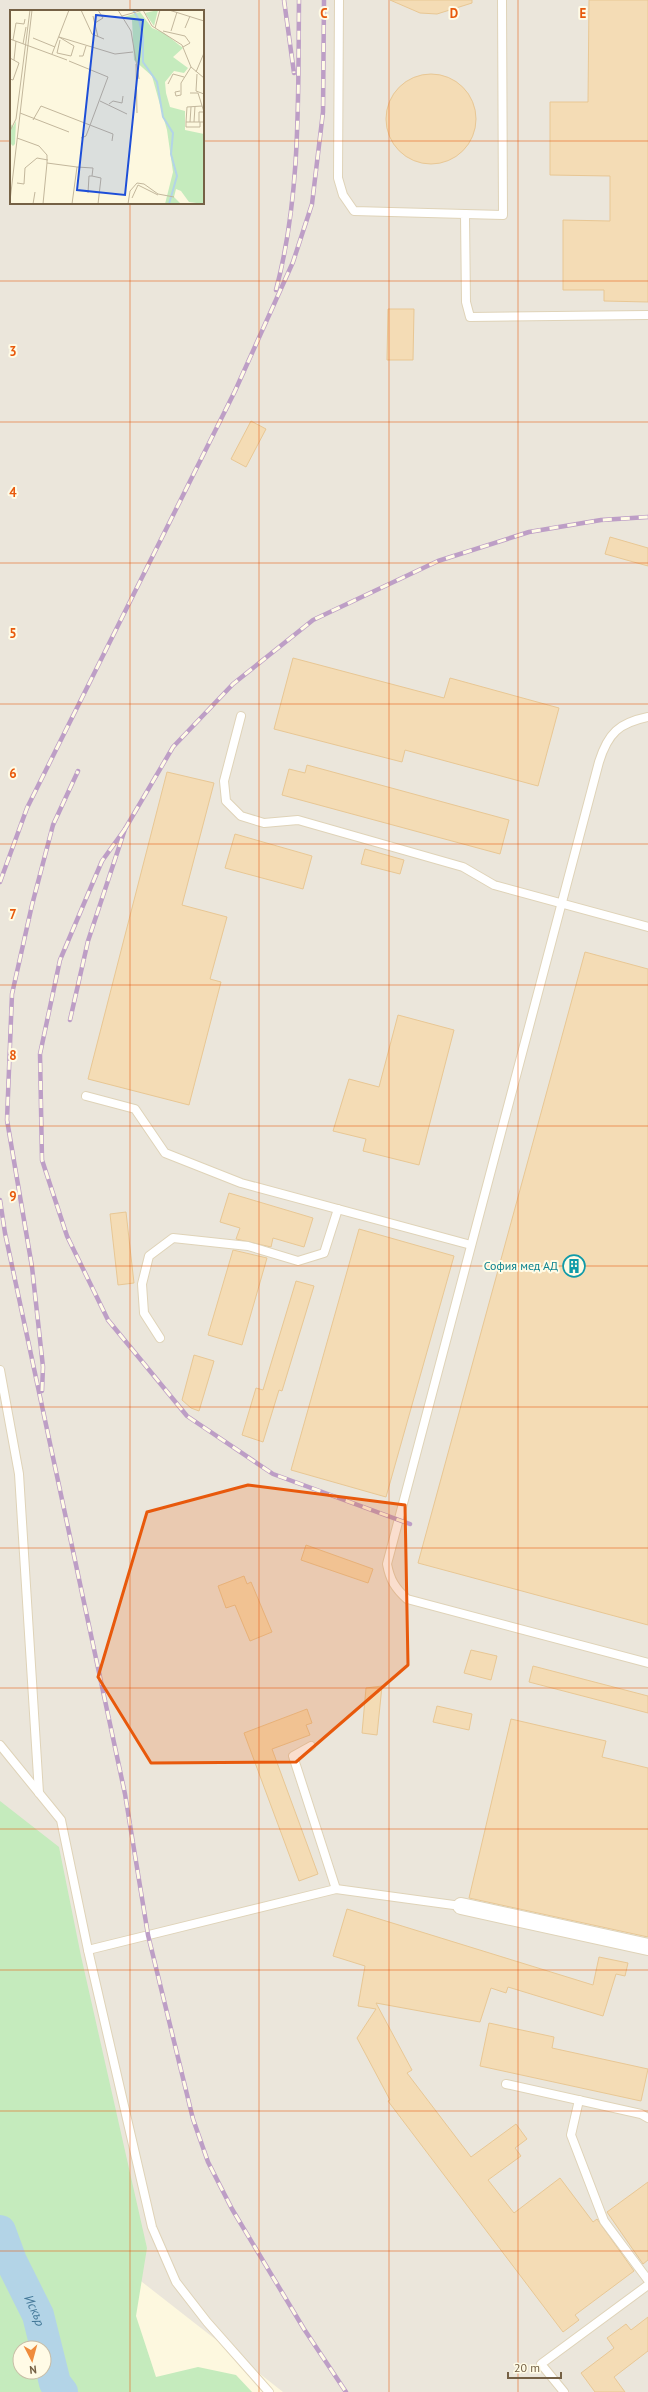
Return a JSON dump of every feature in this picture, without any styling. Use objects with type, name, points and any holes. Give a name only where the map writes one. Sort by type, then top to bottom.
[{"type":"street","points":[[461,1906],[648,1947]]},
{"type":"lane","points":[[340,0],[338,178],[349,204],[354,211],[503,215],[502,0]]},
{"type":"lane","points":[[466,214],[466,302],[470,317],[648,315]]},
{"type":"lane","points":[[241,716],[224,781],[226,801],[241,816],[264,823],[298,820],[463,867],[494,885],[648,927]]},
{"type":"lane","points":[[648,716],[631,721],[616,731],[605,745],[389,1551],[387,1564],[389,1578],[396,1590],[407,1599],[648,1663]]},
{"type":"lane","points":[[86,1096],[135,1109],[165,1153],[241,1183],[471,1245]]},
{"type":"lane","points":[[160,1338],[144,1313],[142,1284],[149,1256],[172,1238],[248,1246],[298,1261],[324,1253],[338,1209]]},
{"type":"lane","points":[[0,1370],[19,1474],[39,1793]]},
{"type":"lane","points":[[0,1745],[60,1820],[88,1950],[152,2227],[176,2282],[207,2322],[269,2392]]},
{"type":"lane","points":[[311,1746],[293,1756],[336,1889]]},
{"type":"lane","points":[[88,1950],[336,1889],[461,1906]]},
{"type":"lane","points":[[506,2084],[641,2114],[648,2118]]},
{"type":"lane","points":[[579,2100],[571,2135],[604,2220],[648,2280]]},
{"type":"lane","points":[[564,2392],[541,2364],[648,2285]]},
{"type":"highlighted area","points":[[248,1485],[405,1505],[408,1665],[296,1762],[151,1763],[98,1677],[147,1512]]},
{"type":"shaded area","points":[[0,0],[648,0],[648,2392],[283,2392],[87,2239],[0,1801]]},
{"type":"green space","points":[[0,1801],[59,1847],[81,1956],[147,2248],[136,2316],[156,2377],[198,2367],[236,2375],[252,2392],[0,2392]]},
{"type":"building","points":[[390,0],[472,0],[472,3],[437,14],[420,13]]},
{"type":"building","points":[[589,0],[648,0],[648,302],[604,301],[604,290],[563,290],[563,220],[610,221],[610,176],[550,175],[550,102],[588,102]]},
{"type":"building","points":[[431,74],[448,78],[463,87],[472,102],[476,119],[472,136],[463,151],[448,160],[431,164],[414,160],[399,151],[390,136],[386,119],[390,102],[399,87],[414,78]]},
{"type":"building","points":[[388,309],[414,309],[413,360],[387,360]]},
{"type":"building","points":[[251,421],[266,429],[246,467],[231,459]]},
{"type":"building","points":[[610,537],[648,548],[648,566],[605,554]]},
{"type":"building","points":[[293,658],[444,698],[450,678],[559,708],[538,786],[405,750],[402,762],[274,729]]},
{"type":"building","points":[[307,765],[509,820],[500,854],[282,795],[289,769],[305,773]]},
{"type":"building","points":[[167,772],[214,783],[182,905],[227,917],[210,979],[221,982],[189,1105],[88,1079]]},
{"type":"building","points":[[235,834],[312,856],[303,889],[225,868]]},
{"type":"building","points":[[365,849],[404,860],[400,874],[361,864]]},
{"type":"building","name":"София мед АД","points":[[585,952],[648,969],[648,1625],[418,1563]]},
{"type":"building","points":[[398,1015],[454,1030],[419,1165],[363,1151],[366,1139],[333,1131],[349,1079],[379,1087]]},
{"type":"building","points":[[229,1193],[313,1218],[304,1247],[273,1238],[271,1247],[236,1239],[240,1228],[220,1222]]},
{"type":"building","points":[[126,1212],[134,1283],[118,1285],[110,1214]]},
{"type":"building","points":[[359,1229],[454,1256],[386,1497],[291,1470]]},
{"type":"building","points":[[233,1250],[267,1258],[242,1345],[208,1335]]},
{"type":"building","points":[[296,1281],[314,1286],[282,1391],[279,1390],[263,1442],[242,1435],[256,1388],[263,1390]]},
{"type":"building","points":[[194,1355],[214,1361],[199,1411],[191,1408],[182,1400]]},
{"type":"building","points":[[306,1545],[373,1569],[368,1583],[301,1560]]},
{"type":"building","points":[[244,1576],[247,1584],[251,1582],[272,1632],[250,1641],[235,1605],[226,1608],[218,1586]]},
{"type":"building","points":[[471,1650],[497,1656],[491,1680],[464,1673]]},
{"type":"building","points":[[533,1666],[648,1696],[648,1713],[529,1682]]},
{"type":"building","points":[[382,1686],[377,1735],[362,1733],[366,1688]]},
{"type":"building","points":[[437,1706],[472,1714],[469,1730],[433,1722]]},
{"type":"building","points":[[307,1709],[312,1723],[306,1725],[310,1735],[272,1749],[318,1874],[299,1881],[244,1733]]},
{"type":"building","points":[[511,1719],[606,1741],[602,1757],[648,1768],[648,1937],[469,1898]]},
{"type":"building","points":[[347,1909],[593,1985],[599,1957],[628,1963],[625,1976],[616,1974],[603,2016],[508,1987],[506,1993],[491,1988],[480,2022],[376,2003],[412,2070],[407,2073],[471,2157],[516,2124],[527,2139],[515,2148],[521,2156],[488,2180],[514,2213],[560,2178],[593,2222],[597,2219],[634,2271],[575,2315],[579,2320],[563,2332],[388,2101],[390,2100],[357,2038],[376,2009],[358,2006],[365,1966],[333,1956]]},
{"type":"building","points":[[489,2023],[554,2037],[552,2048],[648,2069],[641,2101],[480,2066]]},
{"type":"building","points":[[648,2182],[648,2260],[643,2264],[607,2212]]},
{"type":"building","points":[[648,2317],[648,2351],[614,2377],[625,2392],[595,2392],[581,2373],[614,2348],[607,2338],[626,2324],[631,2330]]},
{"type":"waterway","name":"Искър","points":[[0,2231],[11,2261],[38,2315],[55,2383],[62,2392]]},
{"type":"railway","points":[[284,0],[294,73]]},
{"type":"railway","points":[[276,290],[284,255],[294,183],[298,110],[299,0]]},
{"type":"railway","points":[[0,882],[27,808],[235,391],[293,262],[312,204],[323,112],[324,0]]},
{"type":"railway","points":[[70,1020],[88,941],[125,829],[173,747],[233,684],[313,620],[438,561],[529,532],[601,520],[648,517]]},
{"type":"railway","points":[[42,1391],[43,1367],[32,1267],[7,1120],[12,994],[32,905],[53,825],[78,771]]},
{"type":"railway","points":[[125,829],[102,861],[60,960],[40,1054],[42,1160],[67,1236],[108,1320],[187,1416],[273,1474],[410,1524]]},
{"type":"railway","points":[[0,1200],[5,1233],[125,1794],[148,1935],[193,2119],[208,2162],[232,2209],[304,2329],[346,2392]]},
{"type":"place","name":"София мед АД","points":[[574,1266]]}]
